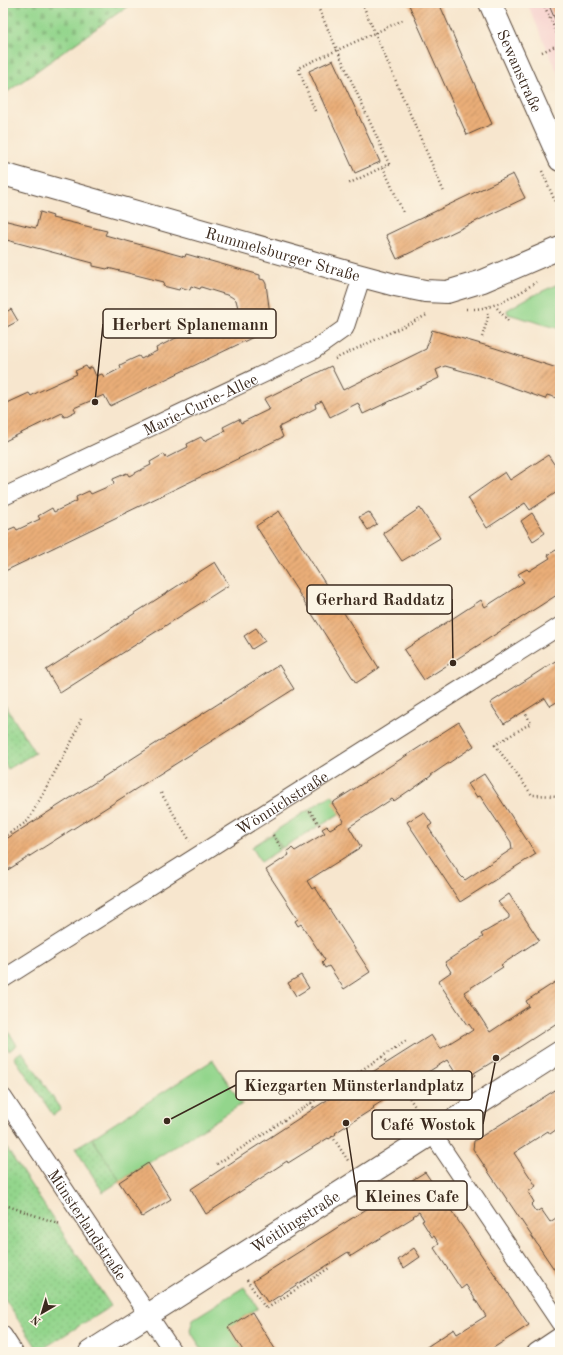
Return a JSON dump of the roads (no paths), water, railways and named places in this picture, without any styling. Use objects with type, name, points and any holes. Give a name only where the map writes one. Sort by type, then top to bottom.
[{"type":"street","name":"Sewanstraße","points":[[490,3],[560,160]]},
{"type":"street","name":"Rummelsburger Straße","points":[[3,174],[362,276],[425,291],[447,292],[483,281],[560,248]]},
{"type":"street","name":"Marie-Curie-Allee","points":[[3,497],[314,350],[345,328],[362,276]]},
{"type":"street","name":"Wönnichstraße","points":[[3,979],[560,626]]},
{"type":"street","name":"Weitlingstraße","points":[[90,1352],[148,1315],[427,1124],[560,1052]]},
{"type":"street","name":"Münsterlandstraße","points":[[3,1097],[173,1352]]},
{"type":"street","points":[[427,1124],[560,1323]]},
{"type":"street","points":[[3,1335],[14,1352]]},
{"type":"street","points":[[536,1352],[560,1336]]},
{"type":"place","name":"Herbert Splanemann","points":[[95,402]]},
{"type":"place","name":"Gerhard Raddatz","points":[[453,663]]},
{"type":"place","name":"Café Wostok","points":[[496,1058]]},
{"type":"place","name":"Kiezgarten Münsterlandplatz","points":[[167,1121]]},
{"type":"place","name":"Kleines Cafe","points":[[346,1123]]}]
